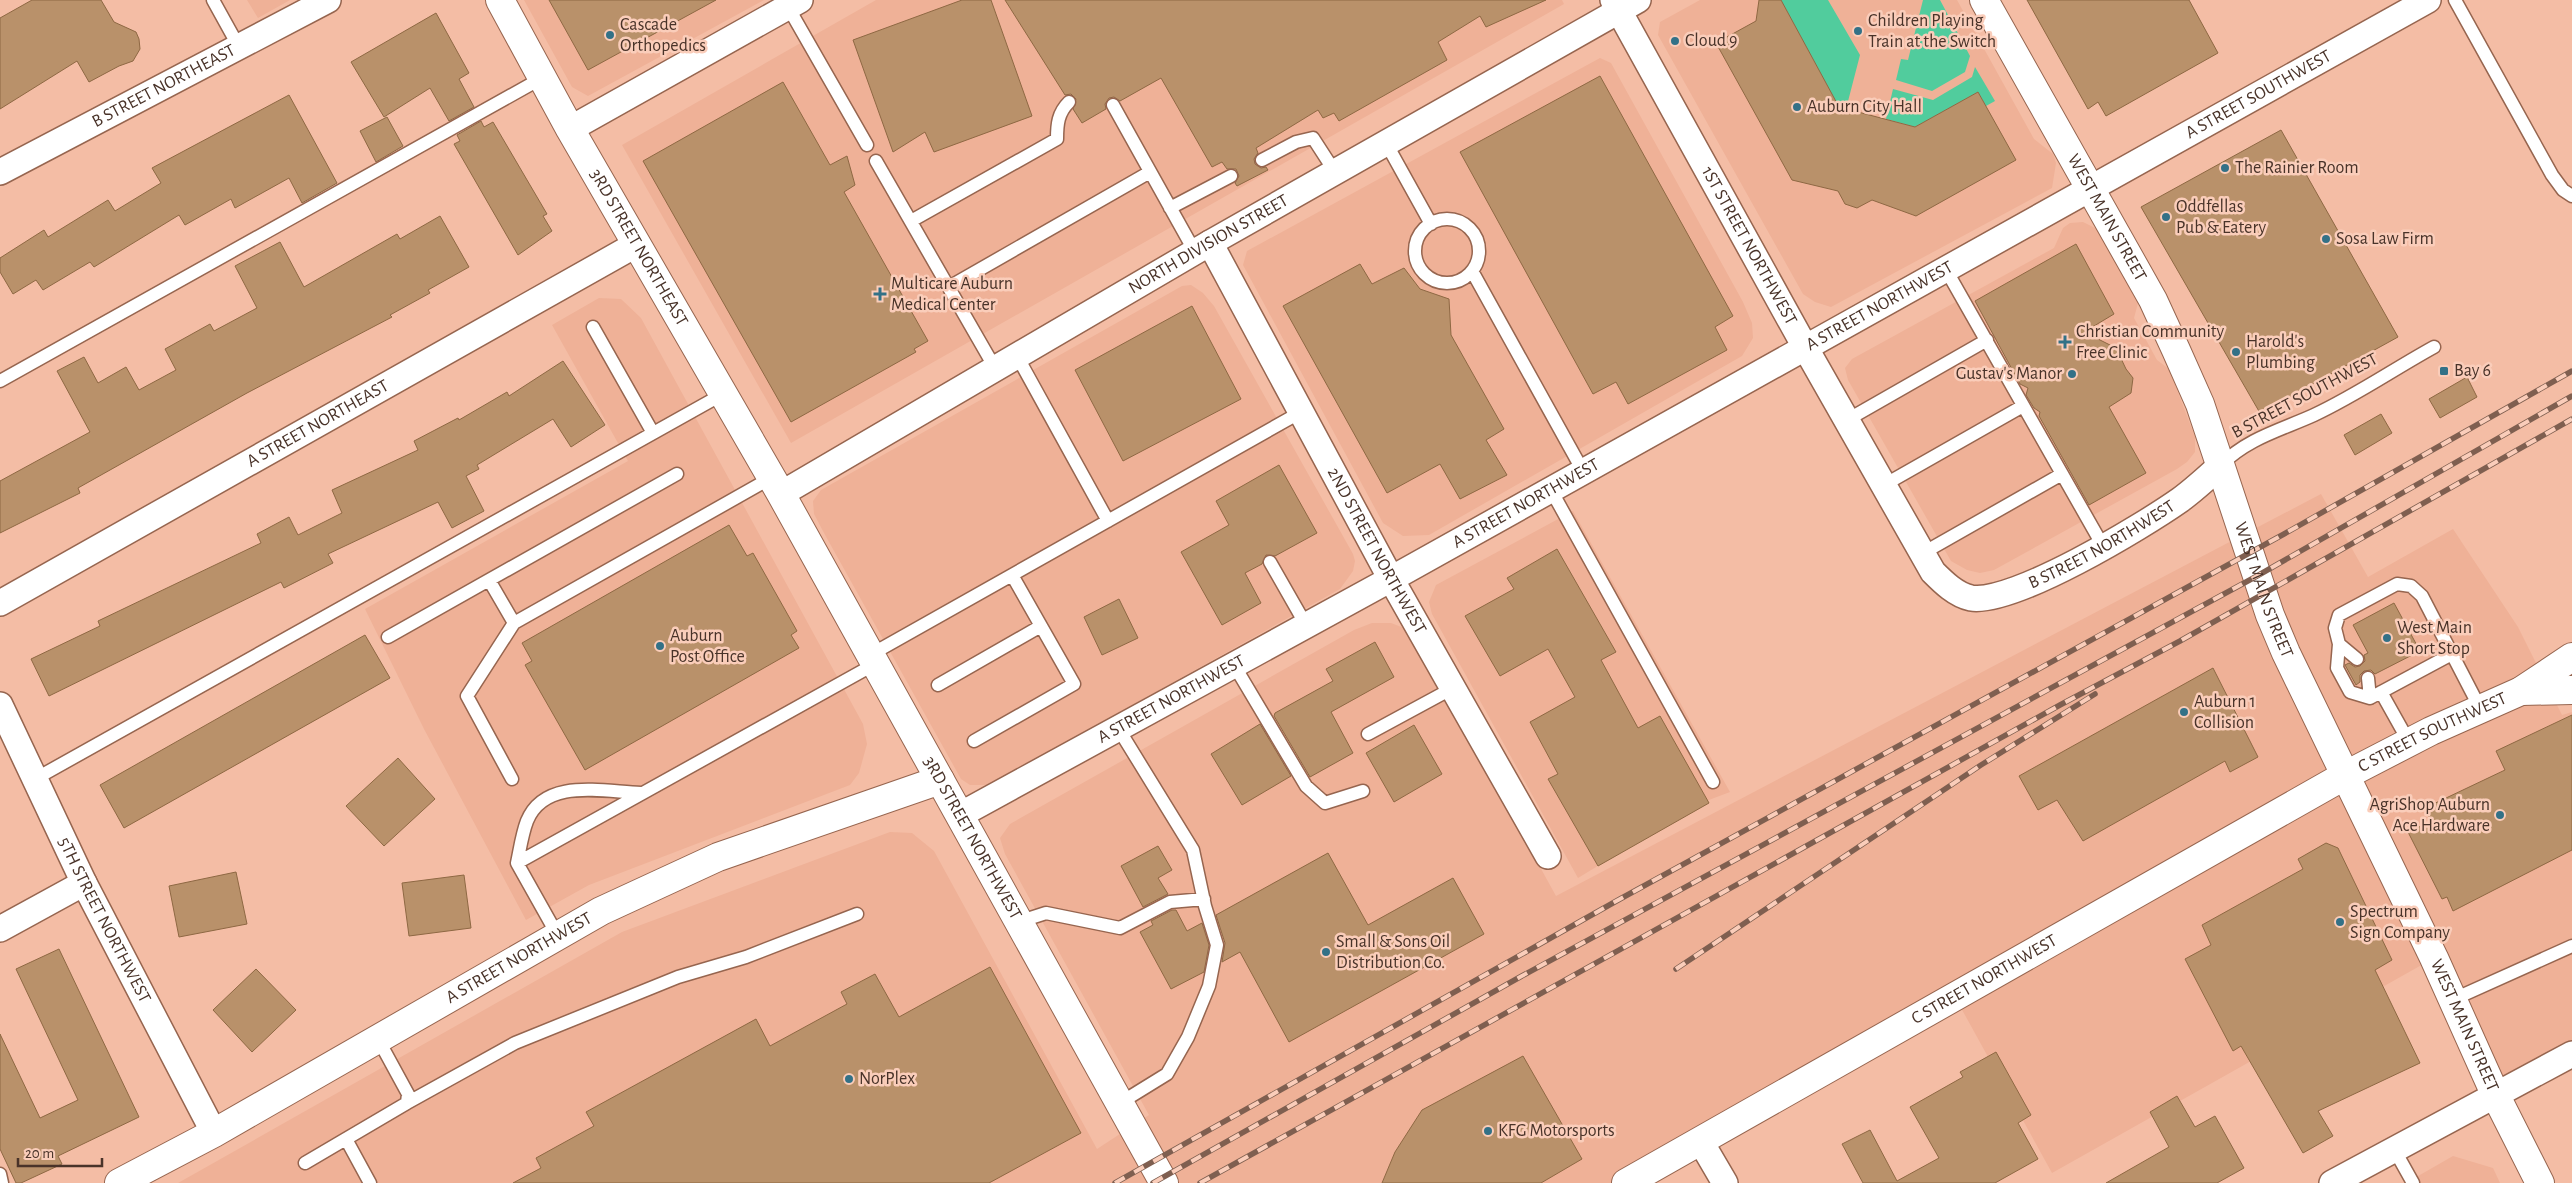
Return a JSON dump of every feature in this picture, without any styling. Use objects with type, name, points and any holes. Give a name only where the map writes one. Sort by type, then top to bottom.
[{"type":"street","name":"B STREET NORTHEAST","points":[[0,172],[328,0]]},
{"type":"street","name":"3RD STREET NORTHEAST","points":[[500,0],[570,129],[776,486]]},
{"type":"street","name":"WEST MAIN STREET","points":[[1984,0],[2054,128],[2153,300],[2200,404],[2270,614],[2344,776],[2454,999],[2495,1094],[2540,1183]]},
{"type":"street","name":"A STREET SOUTHWEST","points":[[2089,187],[2428,0]]},
{"type":"street","points":[[570,129],[794,3]]},
{"type":"street","name":"NORTH DIVISION STREET","points":[[776,486],[1017,356],[1624,3]]},
{"type":"street","name":"1ST STREET NORTHWEST","points":[[1624,3],[1806,347],[1923,553],[1942,581],[1955,591],[1971,598]]},
{"type":"street","name":"A STREET NORTHWEST","points":[[960,815],[1391,579],[2089,187]]},
{"type":"street","name":"A STREET NORTHEAST","points":[[0,603],[637,244]]},
{"type":"street","name":"2ND STREET NORTHWEST","points":[[1202,248],[1301,412],[1391,579],[1548,856]]},
{"type":"street","name":"B STREET NORTHWEST","points":[[1971,598],[1998,596],[2029,586],[2103,546],[2178,501],[2221,465]]},
{"type":"street","name":"3RD STREET NORTHWEST","points":[[776,486],[1164,1183]]},
{"type":"street","name":"C STREET SOUTHWEST","points":[[2344,776],[2408,742],[2521,691],[2572,657]]},
{"type":"street","name":"C STREET SOUTHWEST","points":[[2521,691],[2572,690]]},
{"type":"street","name":"5TH STREET NORTHWEST","points":[[0,705],[84,883],[214,1133]]},
{"type":"street","name":"C STREET NORTHWEST","points":[[1626,1183],[2344,776]]},
{"type":"street","name":"A STREET NORTHWEST","points":[[132,1180],[601,911],[718,857],[940,780]]},
{"type":"street","points":[[0,929],[84,883]]},
{"type":"street","points":[[2332,1183],[2572,1054]]},
{"type":"street","points":[[1700,1142],[1724,1183]]},
{"type":"lane","points":[[213,0],[239,47]]},
{"type":"lane","points":[[2455,0],[2552,175],[2563,190],[2572,196]]},
{"type":"lane","points":[[794,3],[867,145]]},
{"type":"lane","points":[[0,382],[542,78]]},
{"type":"lane","points":[[911,221],[1057,139],[1058,123],[1062,109],[1069,102]]},
{"type":"lane","points":[[1113,106],[1170,208],[1202,248]]},
{"type":"lane","points":[[1262,160],[1296,142],[1313,138],[1335,172]]},
{"type":"lane","points":[[1386,143],[1431,224]]},
{"type":"lane","points":[[876,161],[995,368]]},
{"type":"lane","points":[[949,287],[1150,172]]},
{"type":"lane","points":[[1170,208],[1231,176]]},
{"type":"lane","points":[[1450,219],[1462,223],[1472,231],[1478,242],[1479,255],[1468,276],[1456,282],[1444,284],[1432,280],[1422,272],[1416,260],[1415,248],[1419,236],[1431,224],[1450,219]]},
{"type":"lane","points":[[1945,268],[2103,546]]},
{"type":"lane","points":[[1472,271],[1583,471]]},
{"type":"lane","points":[[593,327],[653,433]]},
{"type":"lane","points":[[1847,420],[1987,340]]},
{"type":"lane","name":"B STREET SOUTHWEST","points":[[2221,465],[2232,454],[2255,439],[2315,414],[2434,347]]},
{"type":"lane","points":[[1017,356],[1108,521]]},
{"type":"lane","points":[[35,779],[723,394]]},
{"type":"lane","points":[[1884,485],[2024,406]]},
{"type":"lane","points":[[517,863],[873,659],[1012,575],[1301,412]]},
{"type":"lane","points":[[388,637],[677,474]]},
{"type":"lane","points":[[1923,553],[2062,474]]},
{"type":"lane","points":[[512,779],[467,696],[514,624],[776,486]]},
{"type":"lane","points":[[1551,490],[1713,782]]},
{"type":"lane","points":[[1270,562],[1306,625]]},
{"type":"lane","points":[[974,741],[1074,684],[1012,575]]},
{"type":"lane","points":[[489,580],[514,624]]},
{"type":"lane","points":[[2452,654],[2376,695],[2350,692],[2337,668],[2339,644],[2335,628],[2339,615],[2397,584],[2411,586],[2422,596],[2480,708]]},
{"type":"lane","points":[[938,685],[1041,626]]},
{"type":"lane","points":[[2339,644],[2357,659]]},
{"type":"lane","points":[[1234,665],[1306,786],[1325,803],[1363,791]]},
{"type":"lane","points":[[2368,678],[2376,695],[2408,742]]},
{"type":"lane","points":[[1368,734],[1453,688]]},
{"type":"lane","points":[[1118,728],[1193,850],[1217,945],[1208,986],[1188,1037],[1167,1074],[1120,1103]]},
{"type":"lane","points":[[558,936],[517,863],[527,820],[550,795],[565,790],[642,793]]},
{"type":"lane","points":[[1018,922],[1046,913],[1120,928],[1170,902],[1204,899]]},
{"type":"lane","points":[[305,1163],[407,1102],[515,1043],[678,977],[746,957],[857,914]]},
{"type":"lane","points":[[2454,999],[2572,946]]},
{"type":"lane","points":[[378,1039],[408,1094],[407,1102]]},
{"type":"lane","points":[[346,1139],[370,1183]]},
{"type":"lane","points":[[2394,1149],[2413,1183]]},
{"type":"lane","points":[[0,1174],[2,1183]]},
{"type":"shaded area","points":[[247,0],[290,0],[258,18]]},
{"type":"shaded area","points":[[524,0],[764,0],[588,96],[572,87]]},
{"type":"shaded area","name":"Multicare Auburn Medical Center","points":[[876,0],[1562,0],[1564,4],[791,443],[622,145]]},
{"type":"shaded area","points":[[1700,0],[1957,0],[2034,139],[2053,154],[2056,163],[2052,188],[1831,307],[1815,302],[1803,294],[1658,35],[1660,22]]},
{"type":"shaded area","points":[[1600,58],[1611,63],[1743,302],[1752,323],[1753,338],[1742,356],[1429,535],[1403,536],[1383,523],[1243,265],[1247,251]]},
{"type":"shaded area","points":[[2083,222],[2097,229],[2138,303],[2134,318],[2157,360],[2169,369],[2195,437],[2195,452],[2187,462],[2177,469],[1994,570],[1980,573],[1967,570],[1951,561],[1848,380],[1845,368],[1852,359],[2054,248],[2063,228],[2070,223]]},
{"type":"shaded area","points":[[1191,285],[1203,293],[1214,306],[1353,554],[1355,561],[1353,571],[1340,589],[989,785],[970,785],[961,779],[824,533],[814,514],[813,501],[821,490],[1182,286]]},
{"type":"shaded area","points":[[599,298],[621,299],[641,318],[863,724],[867,744],[859,773],[850,785],[589,885],[526,920],[424,729],[365,609],[628,461],[552,325]]},
{"type":"shaded area","points":[[2321,494],[2368,577],[2453,529],[2518,627],[2562,715],[2572,712],[2572,1054],[2495,1094],[2434,958],[2052,1173],[1955,997],[1623,1183],[178,1183],[622,932],[890,832],[912,833],[934,851],[1097,1149],[1149,1115],[1005,854],[1000,838],[1010,824],[1354,630],[1372,623],[1391,623],[1409,630],[1556,896]]},
{"type":"shaded area","points":[[1573,511],[1730,792],[1701,803],[1578,878],[1432,614],[1429,602],[1436,585]]},
{"type":"shaded area","points":[[2453,1156],[2493,1168],[2500,1183],[2406,1183]]},
{"type":"green space","points":[[1781,0],[1828,0],[1860,55],[1846,109],[1838,106]]},
{"type":"green space","points":[[1923,0],[1940,0],[1970,56],[1965,72],[1932,91],[1896,80],[1901,59],[1908,60]]},
{"type":"green space","points":[[1975,67],[1995,101],[1986,106],[1978,92],[1915,127],[1886,119],[1893,89],[1933,100],[1972,77]]},
{"type":"building","points":[[32,0],[101,0],[114,22],[136,32],[140,49],[133,61],[119,66],[89,82],[77,61],[0,109],[0,18]]},
{"type":"building","name":"Cascade Orthopedics","points":[[549,0],[716,0],[588,70]]},
{"type":"building","points":[[962,0],[991,0],[1032,116],[934,152],[925,132],[893,152],[853,40]]},
{"type":"building","points":[[1005,0],[1546,0],[1486,27],[1480,16],[1438,42],[1447,60],[1339,121],[1334,113],[1323,118],[1318,110],[1256,148],[1258,153],[1254,159],[1255,164],[1261,168],[1266,167],[1268,170],[1237,186],[1235,183],[1239,176],[1236,169],[1227,169],[1222,162],[1212,167],[1161,78],[1120,101],[1114,97],[1109,98],[1105,104],[1106,109],[1082,123],[1073,109],[1076,99],[1071,94],[1065,95]]},
{"type":"building","name":"Auburn City Hall","points":[[1759,0],[1781,0],[1839,107],[1915,127],[1978,92],[2016,160],[1916,216],[1872,200],[1857,208],[1845,204],[1838,191],[1792,180],[1716,43],[1756,21]]},
{"type":"building","points":[[2027,0],[2189,0],[2218,53],[2106,116],[2098,102],[2088,109]]},
{"type":"building","points":[[436,13],[469,73],[459,79],[474,107],[449,121],[430,88],[384,117],[351,62]]},
{"type":"building","points":[[1600,76],[1733,316],[1715,327],[1727,350],[1628,404],[1616,382],[1593,394],[1460,152]]},
{"type":"building","points":[[783,82],[830,165],[847,156],[855,185],[844,192],[928,341],[914,349],[916,352],[791,422],[643,161]]},
{"type":"building","points":[[289,95],[337,183],[302,203],[289,178],[235,208],[231,199],[185,225],[179,215],[94,267],[90,262],[43,290],[36,280],[13,294],[0,272],[0,258],[44,230],[48,237],[108,200],[115,211],[161,183],[152,168]]},
{"type":"building","points":[[387,117],[403,146],[376,162],[360,131]]},
{"type":"building","points":[[481,121],[484,127],[493,122],[547,214],[543,216],[552,231],[518,255],[454,144],[460,141],[457,135]]},
{"type":"building","points":[[2281,130],[2398,337],[2260,413],[2141,207]]},
{"type":"building","points":[[440,216],[469,267],[428,290],[430,293],[390,315],[392,317],[247,393],[78,488],[80,493],[0,533],[0,481],[90,432],[57,371],[84,357],[98,383],[126,367],[139,390],[176,370],[165,349],[210,324],[214,331],[257,308],[235,266],[280,242],[304,287],[397,234],[400,239]]},
{"type":"building","name":"Gustav's Manor","points":[[2076,244],[2114,314],[2084,332],[2116,348],[2126,369],[2133,378],[2131,393],[2109,407],[2146,473],[2089,505],[2039,416],[2040,412],[2034,408],[2026,395],[2028,388],[2020,384],[1975,301]]},
{"type":"building","points":[[1360,264],[1372,284],[1404,268],[1420,289],[1449,299],[1451,335],[1504,429],[1486,440],[1507,475],[1460,499],[1440,464],[1387,493],[1283,306]]},
{"type":"building","points":[[1192,306],[1241,399],[1123,461],[1075,370]]},
{"type":"building","points":[[563,361],[605,425],[571,447],[553,419],[477,465],[479,469],[466,476],[484,511],[452,528],[438,502],[328,554],[333,563],[284,588],[281,582],[49,696],[31,659],[100,626],[98,621],[261,543],[257,534],[289,517],[298,535],[342,513],[332,490],[418,450],[414,441],[458,418],[459,420],[507,392],[509,396]]},
{"type":"building","points":[[2467,377],[2477,397],[2440,418],[2429,399]]},
{"type":"building","points":[[2381,414],[2392,433],[2355,455],[2344,435]]},
{"type":"building","points":[[1279,465],[1317,533],[1275,556],[1266,555],[1262,564],[1245,573],[1261,603],[1222,625],[1181,552],[1229,525],[1216,501]]},
{"type":"building","name":"Auburn Post Office","points":[[729,525],[747,556],[753,553],[797,631],[791,635],[799,648],[585,770],[525,665],[532,661],[522,643]]},
{"type":"building","points":[[1557,549],[1616,652],[1601,660],[1638,728],[1660,716],[1709,803],[1598,866],[1548,779],[1558,774],[1530,722],[1575,697],[1548,649],[1500,676],[1465,616],[1514,589],[1507,578]]},
{"type":"building","points":[[1119,599],[1138,638],[1102,655],[1084,617]]},
{"type":"building","name":"West Main Short Stop","points":[[2394,603],[2420,651],[2375,674],[2371,670],[2364,671],[2360,675],[2360,682],[2356,685],[2345,665],[2349,663],[2355,667],[2360,666],[2365,661],[2364,655],[2368,653],[2353,625]]},
{"type":"building","points":[[365,635],[390,678],[124,828],[100,785]]},
{"type":"building","points":[[1375,642],[1394,677],[1331,712],[1353,753],[1310,777],[1274,716],[1275,713],[1333,681],[1326,669]]},
{"type":"building","name":"Auburn 1 Collision","points":[[2213,668],[2258,757],[2230,772],[2225,761],[2083,841],[2057,800],[2038,810],[2019,776]]},
{"type":"building","name":"AgriShop Auburn Ace Hardware","points":[[2572,715],[2572,850],[2453,911],[2447,897],[2442,899],[2408,832],[2431,821],[2425,808],[2505,770],[2496,751]]},
{"type":"building","points":[[1260,724],[1291,776],[1242,805],[1211,754]]},
{"type":"building","points":[[1414,725],[1442,774],[1394,802],[1366,753]]},
{"type":"building","points":[[398,758],[435,799],[384,846],[346,806]]},
{"type":"building","points":[[2326,843],[2338,848],[2392,960],[2375,970],[2420,1063],[2318,1111],[2333,1136],[2303,1153],[2241,1046],[2233,1051],[2185,959],[2211,945],[2202,925],[2303,869],[2298,859]]},
{"type":"building","points":[[1158,846],[1172,870],[1158,878],[1168,894],[1143,907],[1121,866]]},
{"type":"building","points":[[1328,853],[1368,925],[1453,878],[1484,934],[1289,1042],[1240,952],[1222,962],[1225,943],[1216,915]]},
{"type":"building","points":[[236,872],[247,924],[179,937],[169,886]]},
{"type":"building","points":[[464,875],[471,928],[409,936],[402,883]]},
{"type":"building","points":[[1172,910],[1176,910],[1187,931],[1202,923],[1209,945],[1204,972],[1171,989],[1140,932],[1153,925],[1151,921]]},
{"type":"building","points":[[59,949],[139,1117],[58,1156],[62,1164],[21,1183],[16,1183],[0,1149],[0,1034],[40,1118],[78,1100],[16,969]]},
{"type":"building","name":"NorPlex","points":[[990,967],[1081,1133],[989,1183],[513,1183],[541,1168],[536,1158],[594,1126],[586,1112],[756,1019],[770,1046],[847,1004],[841,992],[875,974],[899,1017]]},
{"type":"building","points":[[256,969],[296,1010],[252,1052],[213,1010]]},
{"type":"building","points":[[1996,1052],[2031,1115],[2018,1123],[2038,1159],[1995,1183],[1863,1183],[1842,1144],[1870,1130],[1897,1181],[1939,1158],[1910,1107],[1963,1077],[1960,1072]]},
{"type":"building","name":"KFG Motorsports","points":[[1523,1056],[1582,1159],[1541,1183],[1382,1183],[1395,1152],[1422,1110]]},
{"type":"building","points":[[2177,1096],[2195,1127],[2215,1116],[2244,1168],[2217,1183],[2106,1183],[2169,1147],[2150,1112]]},
{"type":"railway","points":[[1115,1183],[1620,899],[2284,534],[2572,371]]},
{"type":"railway","points":[[1153,1183],[1520,977],[2257,576],[2572,396]]},
{"type":"railway","points":[[1200,1183],[2060,705],[2180,641],[2572,419]]},
{"type":"railway","points":[[1676,969],[1981,765],[2095,694]]},
{"type":"place","name":"Children Playing Train at the Switch","points":[[1858,31]]},
{"type":"place","name":"Cascade Orthopedics","points":[[610,35]]},
{"type":"place","name":"Cloud 9","points":[[1675,41]]},
{"type":"place","name":"Auburn City Hall","points":[[1797,107]]},
{"type":"place","name":"The Rainier Room","points":[[2225,168]]},
{"type":"place","name":"Oddfellas Pub & Eatery","points":[[2166,217]]},
{"type":"place","name":"Sosa Law Firm","points":[[2326,239]]},
{"type":"place","name":"Multicare Auburn Medical Center","points":[[880,294]]},
{"type":"place","name":"Christian Community Free Clinic","points":[[2065,342]]},
{"type":"place","name":"Harold's Plumbing","points":[[2236,352]]},
{"type":"place","name":"Bay 6","points":[[2444,371]]},
{"type":"place","name":"Gustav's Manor","points":[[2072,374]]},
{"type":"place","name":"West Main Short Stop","points":[[2387,638]]},
{"type":"place","name":"Auburn Post Office","points":[[660,646]]},
{"type":"place","name":"Auburn 1 Collision","points":[[2184,712]]},
{"type":"place","name":"AgriShop Auburn Ace Hardware","points":[[2500,815]]},
{"type":"place","name":"Spectrum Sign Company","points":[[2340,922]]},
{"type":"place","name":"Small & Sons Oil Distribution Co.","points":[[1326,952]]},
{"type":"place","name":"NorPlex","points":[[849,1079]]},
{"type":"place","name":"KFG Motorsports","points":[[1488,1131]]}]
